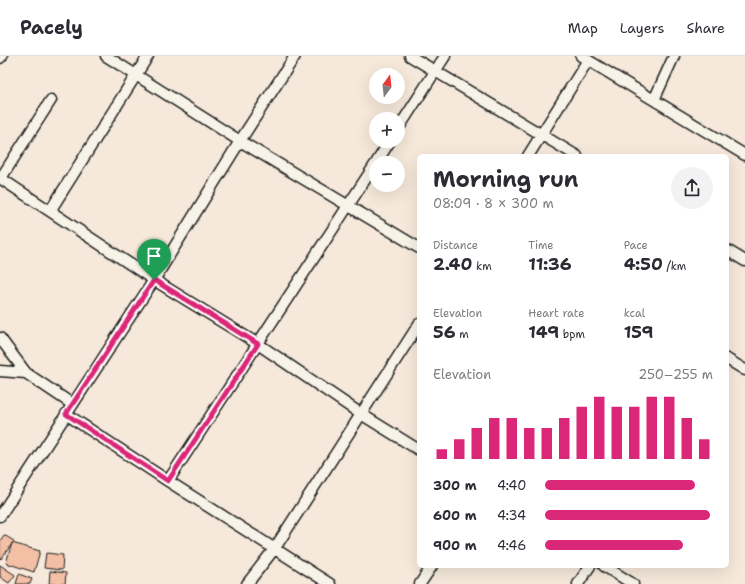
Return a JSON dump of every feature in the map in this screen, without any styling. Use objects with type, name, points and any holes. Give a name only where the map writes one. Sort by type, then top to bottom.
[{"type":"street","points":[[106,56],[240,141],[417,247]]},
{"type":"street","points":[[50,211],[148,56]]},
{"type":"street","points":[[0,516],[154,280],[240,141],[295,56]]},
{"type":"street","points":[[410,56],[574,154]]},
{"type":"street","points":[[405,118],[445,56]]},
{"type":"street","points":[[654,100],[674,56]]},
{"type":"street","points":[[529,154],[585,58],[745,155]]},
{"type":"street","points":[[51,100],[1,178],[154,280],[258,344],[361,414],[417,449]]},
{"type":"street","points":[[168,481],[369,174]]},
{"type":"street","points":[[729,251],[745,261]]},
{"type":"street","points":[[247,584],[275,548],[417,327]]},
{"type":"street","points":[[0,338],[26,373],[72,404]]},
{"type":"street","points":[[729,360],[745,370]]},
{"type":"street","points":[[0,371],[26,373]]},
{"type":"street","points":[[66,414],[330,584]]},
{"type":"street","points":[[420,584],[431,568]]},
{"type":"street","points":[[578,584],[589,568]]},
{"type":"street","points":[[607,568],[633,584]]},
{"type":"building","points":[[4,535],[14,541],[1,559],[0,541]]},
{"type":"building","points":[[12,543],[40,551],[34,572],[6,563]]},
{"type":"building","points":[[46,553],[63,555],[62,570],[44,568]]},
{"type":"building","points":[[0,565],[15,575],[9,583],[0,577]]},
{"type":"building","points":[[50,571],[66,573],[65,584],[49,584]]},
{"type":"building","points":[[19,574],[32,579],[30,584],[16,584]]},
{"type":"route","points":[[154,280],[258,344],[168,481],[66,414],[154,280]]}]
